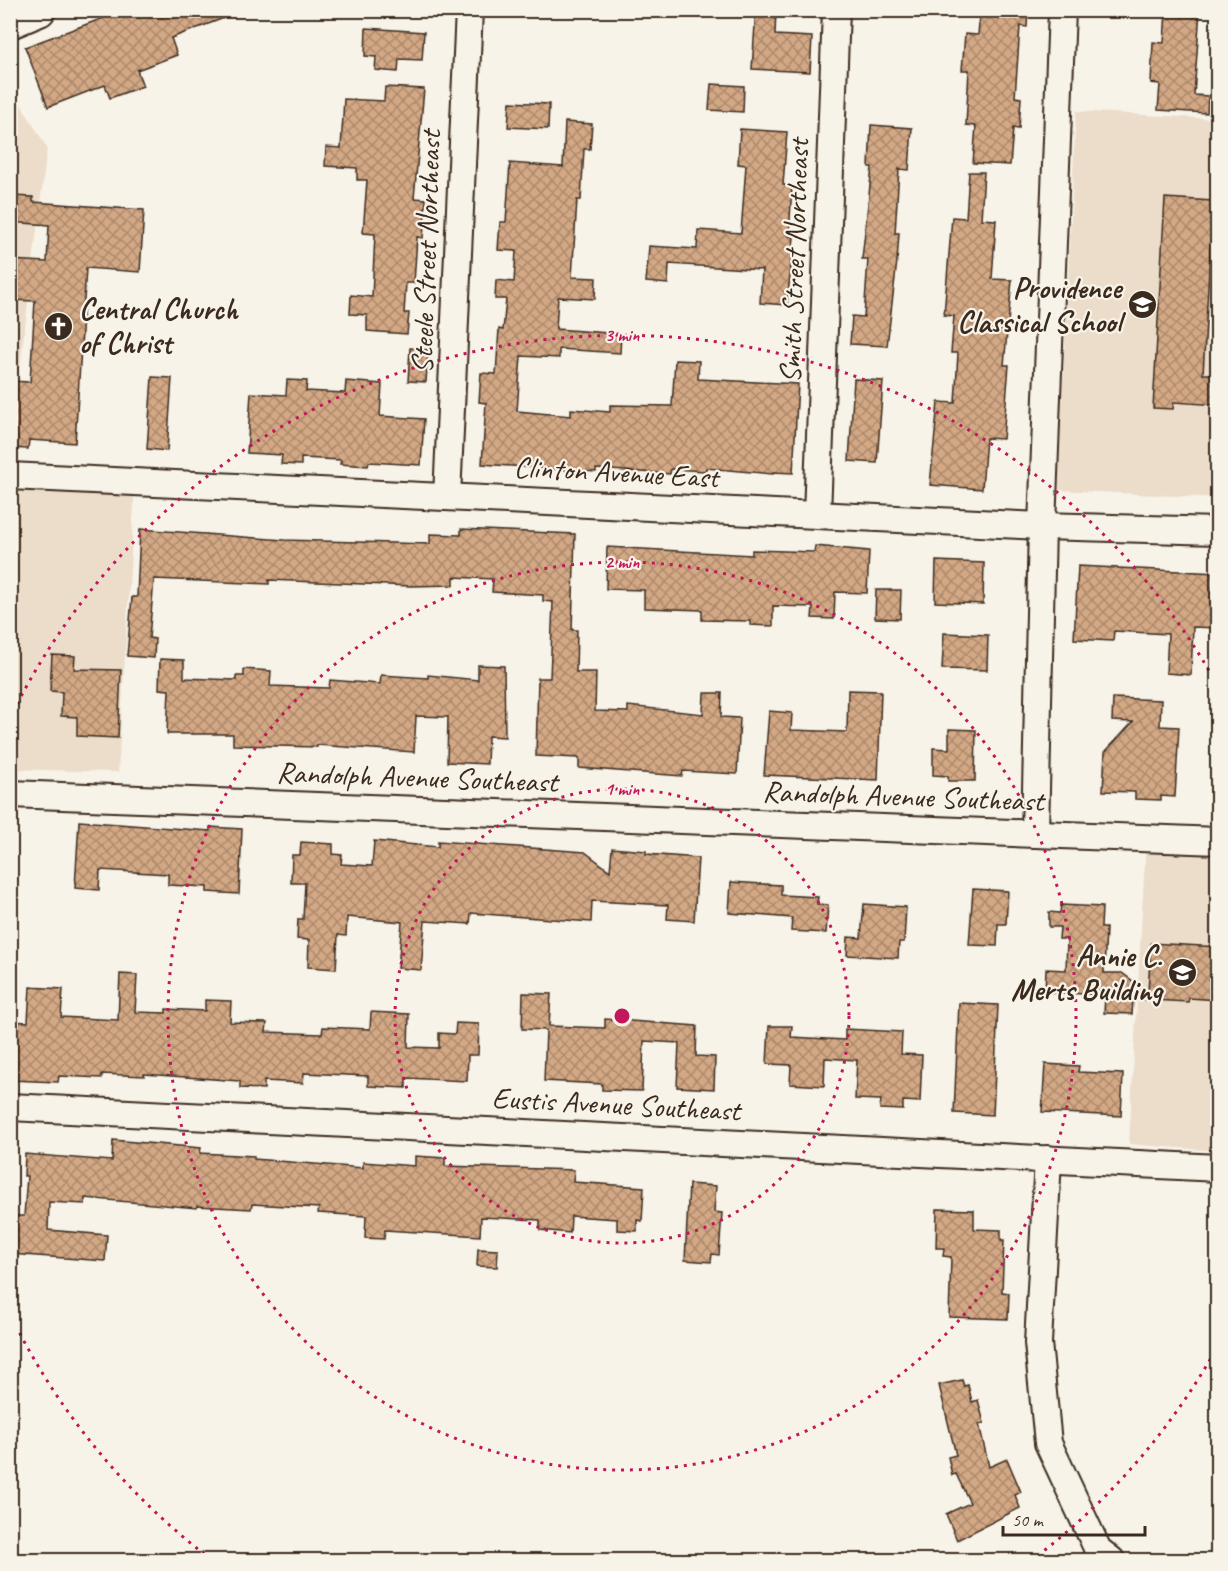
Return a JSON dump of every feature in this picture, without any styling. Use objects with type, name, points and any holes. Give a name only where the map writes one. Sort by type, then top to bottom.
[{"type":"main road","points":[[10,22],[39,10]]},
{"type":"street","name":"Steele Street Northeast","points":[[447,497],[469,10]]},
{"type":"street","name":"Smith Street Northeast","points":[[817,515],[837,10]]},
{"type":"street","points":[[1035,834],[1042,526],[1062,10]]},
{"type":"street","name":"Clinton Avenue East","points":[[10,476],[1042,526],[1218,531]]},
{"type":"street","name":"Randolph Avenue Southeast","points":[[10,794],[1218,841]]},
{"type":"street","name":"Eustis Avenue Southeast","points":[[10,1107],[1218,1168]]},
{"type":"street","points":[[1048,1159],[1038,1343],[1048,1443],[1098,1550],[1111,1560]]},
{"type":"shaded area","points":[[10,86],[47,148],[20,367],[11,369]]},
{"type":"shaded area","name":"Providence Classical School","points":[[1076,111],[1217,119],[1217,498],[1058,490]]},
{"type":"shaded area","points":[[11,461],[136,470],[118,772],[11,769]]},
{"type":"shaded area","points":[[1146,842],[1217,847],[1217,1151],[1129,1144]]},
{"type":"building","points":[[125,10],[240,12],[171,38],[177,55],[137,70],[143,86],[110,98],[105,85],[48,107],[25,47]]},
{"type":"building","points":[[756,10],[776,10],[775,35],[812,37],[810,72],[752,69]]},
{"type":"building","points":[[980,10],[1028,10],[1027,27],[1020,26],[1015,97],[1021,98],[1019,129],[1013,128],[1010,165],[973,163],[976,126],[966,125],[969,70],[962,70],[965,34],[978,35]]},
{"type":"building","points":[[1166,10],[1200,10],[1194,95],[1208,96],[1207,113],[1158,110],[1160,84],[1151,83],[1153,42],[1164,43]]},
{"type":"building","points":[[366,28],[424,32],[422,60],[399,59],[398,72],[375,70],[376,57],[365,56]]},
{"type":"building","points":[[711,84],[744,86],[743,112],[709,110]]},
{"type":"building","points":[[385,87],[424,89],[414,198],[426,199],[423,238],[417,237],[414,283],[406,283],[404,313],[409,313],[407,334],[367,331],[367,315],[350,314],[351,295],[372,297],[375,234],[363,233],[367,180],[357,180],[357,168],[325,166],[326,147],[341,148],[344,99],[384,101]]},
{"type":"building","points":[[510,102],[549,104],[548,129],[508,127]]},
{"type":"building","points":[[565,122],[592,124],[590,149],[584,149],[581,200],[577,200],[572,277],[596,278],[595,299],[558,297],[556,329],[621,334],[620,353],[559,349],[559,358],[521,356],[517,411],[571,416],[571,409],[610,412],[610,405],[672,406],[675,360],[699,361],[698,379],[798,384],[793,473],[773,472],[773,474],[706,468],[705,471],[671,469],[670,474],[596,469],[596,472],[482,464],[486,403],[479,402],[481,373],[496,374],[499,329],[503,330],[506,299],[495,299],[496,280],[514,282],[516,251],[498,250],[500,222],[506,222],[510,163],[563,167]]},
{"type":"building","points":[[871,125],[912,128],[909,170],[899,169],[895,233],[899,233],[887,346],[850,344],[852,316],[864,317],[868,259],[862,259],[872,167],[869,167]]},
{"type":"building","points":[[740,129],[787,132],[783,185],[792,185],[789,236],[794,237],[787,305],[760,303],[762,270],[669,264],[668,284],[646,282],[649,246],[697,249],[698,230],[741,233],[746,165],[738,164]]},
{"type":"building","points":[[969,172],[984,172],[981,219],[996,220],[992,279],[1012,280],[1004,365],[1009,365],[1003,439],[986,438],[982,489],[930,485],[938,402],[955,403],[958,353],[951,353],[954,316],[944,315],[952,217],[966,218]]},
{"type":"building","name":"Central Church of Christ","points":[[10,196],[33,197],[33,202],[144,210],[140,272],[86,268],[75,443],[29,440],[28,449],[10,448],[10,381],[30,382],[35,301],[10,300],[10,260],[47,262],[49,225],[10,222]]},
{"type":"building","points":[[1165,198],[1213,201],[1203,374],[1218,374],[1218,405],[1174,402],[1173,409],[1153,408]]},
{"type":"building","points":[[410,348],[428,350],[426,382],[408,381]]},
{"type":"building","points":[[152,377],[172,378],[167,451],[147,449]]},
{"type":"building","points":[[854,379],[883,381],[877,463],[849,461]]},
{"type":"building","points":[[287,380],[307,381],[306,391],[345,393],[346,381],[382,384],[380,416],[424,419],[421,465],[369,462],[368,466],[340,464],[341,460],[301,458],[301,465],[281,464],[282,455],[247,453],[251,393],[286,395]]},
{"type":"building","points":[[140,529],[284,540],[430,544],[430,534],[461,535],[461,529],[575,534],[572,630],[577,630],[576,672],[596,672],[595,711],[628,712],[628,706],[703,714],[704,693],[722,693],[721,717],[740,718],[737,774],[683,771],[682,776],[579,768],[579,758],[536,756],[538,678],[550,678],[553,602],[543,601],[543,595],[492,592],[493,579],[454,577],[454,585],[411,586],[269,580],[269,584],[154,579],[149,638],[155,639],[154,658],[127,656],[132,597],[137,597]]},
{"type":"building","points":[[815,546],[869,551],[867,593],[835,592],[834,619],[812,618],[813,607],[773,606],[773,626],[750,625],[750,621],[702,620],[702,610],[644,608],[644,590],[606,589],[607,547],[752,555],[752,550],[814,552]]},
{"type":"building","points":[[936,561],[984,563],[983,604],[935,602]]},
{"type":"building","points":[[1078,566],[1218,573],[1218,628],[1193,627],[1191,675],[1166,673],[1168,634],[1114,631],[1113,641],[1074,639]]},
{"type":"building","points":[[876,590],[901,590],[900,619],[875,618]]},
{"type":"building","points":[[944,633],[988,635],[987,670],[942,669]]},
{"type":"building","points":[[52,655],[75,656],[74,669],[121,670],[118,738],[77,736],[77,717],[61,716],[62,692],[50,691]]},
{"type":"building","points":[[160,659],[184,660],[184,678],[236,680],[236,676],[244,676],[244,669],[271,671],[270,686],[329,688],[330,680],[380,684],[381,675],[428,678],[428,675],[478,680],[478,665],[504,666],[505,737],[488,736],[487,764],[447,762],[448,717],[416,716],[414,752],[317,745],[317,747],[233,745],[233,734],[167,734],[169,690],[159,689]]},
{"type":"building","points":[[848,690],[881,691],[878,780],[764,775],[769,711],[792,713],[791,730],[847,732]]},
{"type":"building","points":[[1113,698],[1161,700],[1160,726],[1179,727],[1175,797],[1161,796],[1161,800],[1135,799],[1135,792],[1103,791],[1105,752],[1133,722],[1112,721]]},
{"type":"building","points":[[949,729],[976,730],[975,781],[948,781],[948,776],[933,775],[933,748],[949,749]]},
{"type":"building","points":[[79,821],[210,831],[210,827],[242,829],[239,894],[207,892],[207,887],[168,885],[168,874],[100,870],[99,890],[75,888]]},
{"type":"building","points":[[374,841],[438,847],[438,841],[585,852],[610,871],[612,848],[646,851],[646,854],[698,858],[694,921],[667,919],[668,905],[592,901],[591,922],[471,913],[470,924],[425,921],[421,970],[398,968],[402,922],[347,917],[346,936],[338,935],[336,969],[308,967],[309,940],[297,939],[298,919],[303,919],[305,883],[291,883],[292,855],[300,855],[301,842],[333,844],[333,854],[342,855],[341,864],[372,866]]},
{"type":"building","points":[[731,882],[781,885],[781,895],[818,897],[817,904],[828,905],[826,933],[791,931],[792,918],[729,913]]},
{"type":"building","points":[[973,889],[1008,891],[1006,924],[998,924],[997,946],[969,945]]},
{"type":"building","points":[[864,904],[906,907],[904,942],[899,942],[898,958],[847,955],[848,937],[861,938]]},
{"type":"building","points":[[1061,905],[1102,907],[1101,928],[1106,928],[1104,973],[1122,973],[1148,992],[1151,943],[1218,947],[1218,1000],[1189,998],[1188,1002],[1133,999],[1132,1014],[1104,1013],[1105,995],[1045,992],[1046,969],[1066,970],[1067,939],[1059,939],[1060,927],[1049,927],[1049,912],[1060,913]]},
{"type":"building","points":[[120,974],[137,975],[135,1012],[166,1013],[166,1009],[205,1011],[205,1000],[231,1001],[230,1022],[267,1023],[266,1032],[322,1034],[323,1027],[370,1029],[371,1012],[409,1014],[408,1047],[439,1048],[439,1033],[455,1034],[456,1023],[479,1024],[478,1055],[468,1055],[467,1081],[406,1078],[406,1088],[368,1086],[368,1076],[304,1073],[303,1083],[264,1081],[264,1089],[240,1088],[240,1081],[144,1074],[144,1076],[102,1074],[102,1078],[59,1076],[58,1082],[10,1080],[10,1021],[28,1022],[30,987],[63,989],[61,1017],[118,1020]]},
{"type":"building","points":[[523,993],[551,994],[549,1026],[605,1028],[605,1019],[697,1026],[696,1056],[715,1057],[714,1089],[677,1087],[679,1043],[644,1041],[642,1091],[602,1090],[602,1084],[544,1081],[546,1030],[522,1029]]},
{"type":"building","points":[[959,1003],[998,1005],[993,1115],[954,1113]]},
{"type":"building","points":[[769,1026],[792,1026],[791,1037],[845,1040],[845,1029],[902,1032],[901,1054],[922,1055],[920,1102],[903,1101],[903,1110],[880,1109],[881,1100],[855,1099],[857,1060],[825,1058],[824,1086],[790,1084],[791,1065],[767,1064]]},
{"type":"building","points":[[1045,1064],[1079,1066],[1078,1072],[1123,1074],[1121,1116],[1042,1112]]},
{"type":"building","points":[[113,1140],[201,1148],[200,1153],[254,1156],[254,1159],[363,1168],[363,1162],[415,1166],[415,1156],[445,1158],[445,1166],[574,1170],[573,1182],[644,1187],[642,1221],[637,1220],[637,1231],[617,1230],[617,1219],[571,1216],[570,1233],[540,1230],[540,1220],[481,1217],[480,1236],[385,1230],[384,1239],[365,1238],[366,1216],[318,1213],[319,1208],[252,1204],[251,1209],[197,1206],[197,1208],[85,1198],[85,1204],[49,1202],[48,1230],[107,1235],[105,1261],[10,1254],[10,1216],[24,1216],[27,1176],[24,1176],[25,1154],[112,1161]]},
{"type":"building","points":[[689,1184],[716,1186],[714,1212],[722,1213],[719,1255],[712,1254],[711,1262],[685,1260]]},
{"type":"building","points":[[937,1209],[974,1210],[974,1229],[1001,1230],[1001,1240],[1004,1240],[1002,1292],[1009,1293],[1008,1319],[949,1317],[951,1257],[943,1256],[944,1248],[936,1248]]},
{"type":"building","points":[[478,1249],[498,1250],[497,1267],[477,1266]]},
{"type":"building","points":[[962,1380],[964,1386],[968,1385],[972,1402],[978,1400],[984,1423],[979,1424],[989,1467],[1007,1459],[1021,1492],[1015,1495],[1020,1508],[957,1540],[946,1514],[970,1503],[956,1474],[952,1475],[948,1457],[956,1455],[939,1385]]},
{"type":"place","name":"Providence Classical School","points":[[1142,305]]},
{"type":"place","name":"Central Church of Christ","points":[[58,326]]},
{"type":"place","name":"Annie C. Merts Building","points":[[1183,973]]}]
